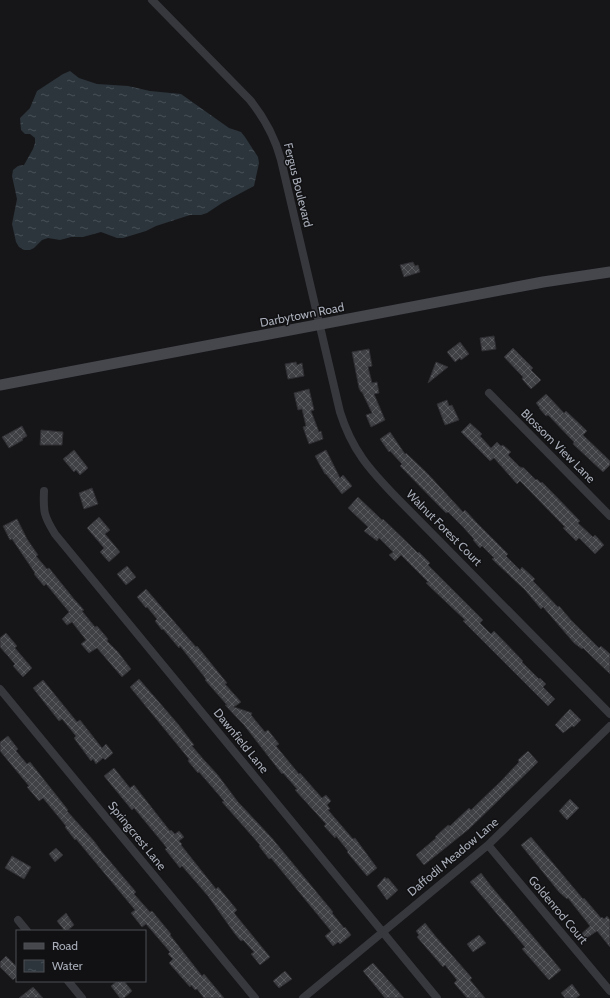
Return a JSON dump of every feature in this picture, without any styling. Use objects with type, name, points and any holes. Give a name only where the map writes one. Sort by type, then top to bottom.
[{"type":"main road","name":"Darbytown Road","points":[[0,385],[543,282],[610,272]]},
{"type":"street","name":"Fergus Boulevard","points":[[152,0],[250,100],[270,129],[281,160],[318,325]]},
{"type":"street","name":"Walnut Forest Court","points":[[318,325],[344,425],[350,439],[371,471],[610,714]]},
{"type":"street","name":"Blossom View Lane","points":[[489,393],[610,516]]},
{"type":"street","name":"Dawnfield Lane","points":[[44,491],[43,508],[55,534],[437,998]]},
{"type":"street","name":"Springcrest Lane","points":[[0,689],[255,998]]},
{"type":"street","name":"Daffodil Meadow Lane","points":[[303,998],[488,845],[610,726]]},
{"type":"street","name":"Goldenrod Court","points":[[488,845],[610,991]]},
{"type":"street","points":[[18,920],[26,930]]},
{"type":"street","points":[[69,982],[82,998]]},
{"type":"water","points":[[70,71],[79,78],[97,84],[128,86],[150,91],[181,94],[229,128],[241,132],[245,137],[258,157],[259,163],[254,186],[207,213],[201,215],[190,215],[123,238],[117,238],[101,232],[83,237],[71,237],[60,240],[48,238],[42,240],[30,250],[24,250],[19,247],[16,242],[12,224],[17,199],[12,176],[13,170],[18,166],[24,165],[35,143],[35,138],[30,134],[25,134],[21,130],[20,118],[30,108],[37,91]]},
{"type":"building","points":[[413,262],[415,266],[418,265],[420,272],[404,277],[400,265]]},
{"type":"building","points":[[494,336],[496,349],[482,351],[480,338]]},
{"type":"building","points":[[460,342],[469,354],[461,360],[460,358],[455,362],[447,352]]},
{"type":"building","points":[[513,348],[533,368],[531,370],[541,380],[531,389],[522,379],[523,377],[504,357]]},
{"type":"building","points":[[369,349],[372,366],[368,367],[372,383],[377,382],[379,393],[374,394],[385,420],[371,427],[366,415],[372,413],[359,388],[352,352]]},
{"type":"building","points":[[296,362],[297,365],[302,363],[304,376],[288,379],[285,364]]},
{"type":"building","points":[[436,362],[448,367],[428,383]]},
{"type":"building","points":[[309,389],[314,410],[311,411],[319,432],[321,431],[323,439],[309,444],[303,427],[306,426],[302,409],[298,410],[294,393]]},
{"type":"building","points":[[546,394],[564,413],[566,411],[587,431],[583,435],[610,461],[610,465],[603,472],[573,444],[574,442],[548,415],[546,416],[539,408],[536,403]]},
{"type":"building","points":[[447,400],[449,406],[452,405],[459,420],[445,425],[437,404]]},
{"type":"building","points":[[470,423],[482,434],[480,436],[491,448],[497,442],[511,452],[508,455],[520,467],[524,468],[536,480],[537,479],[541,483],[542,482],[580,521],[578,523],[593,537],[595,535],[604,545],[595,554],[579,538],[576,541],[563,528],[565,527],[520,481],[517,484],[494,458],[490,461],[461,432]]},
{"type":"building","points":[[22,426],[27,436],[9,448],[2,437]]},
{"type":"building","points":[[41,430],[63,432],[62,445],[40,445]]},
{"type":"building","points":[[390,432],[405,454],[406,453],[428,474],[463,512],[465,510],[508,554],[506,556],[520,570],[522,567],[535,579],[533,581],[599,648],[601,646],[610,654],[610,674],[583,648],[582,649],[574,643],[543,607],[541,609],[525,590],[492,559],[494,558],[482,546],[480,548],[463,527],[448,512],[446,513],[400,466],[402,464],[390,451],[389,452],[380,439]]},
{"type":"building","points":[[74,450],[88,468],[80,475],[76,470],[74,472],[63,459]]},
{"type":"building","points":[[326,450],[340,478],[343,475],[352,486],[342,494],[325,474],[315,456]]},
{"type":"building","points":[[92,488],[98,504],[84,509],[79,493]]},
{"type":"building","points":[[358,497],[418,553],[419,552],[430,563],[428,565],[483,620],[480,623],[491,634],[494,631],[523,661],[522,662],[546,684],[543,687],[555,699],[548,706],[463,621],[465,620],[426,583],[428,582],[401,555],[395,561],[389,555],[393,552],[379,538],[377,541],[364,531],[368,527],[348,508]]},
{"type":"building","points":[[99,517],[110,530],[105,534],[120,552],[109,562],[100,552],[104,548],[87,528]]},
{"type":"building","points":[[17,519],[27,539],[38,555],[36,556],[47,569],[49,568],[84,610],[82,611],[95,627],[97,626],[108,639],[107,641],[131,669],[122,677],[97,648],[89,653],[81,644],[86,640],[72,622],[67,625],[62,619],[69,612],[46,584],[44,586],[34,574],[35,573],[12,539],[10,540],[3,526]]},
{"type":"building","points":[[127,566],[136,577],[126,585],[117,574]]},
{"type":"building","points":[[146,589],[196,647],[197,646],[227,683],[225,684],[241,702],[234,707],[252,713],[251,715],[265,732],[268,730],[279,744],[276,746],[299,774],[300,773],[322,798],[326,795],[331,801],[327,805],[330,809],[328,810],[353,839],[355,838],[377,868],[367,876],[336,836],[335,838],[324,826],[326,824],[295,790],[297,789],[283,773],[282,774],[244,725],[225,705],[227,705],[205,680],[206,679],[180,646],[179,648],[155,621],[157,619],[137,597]]},
{"type":"building","points":[[6,633],[17,646],[15,648],[32,668],[23,677],[13,666],[15,664],[0,647],[0,638]]},
{"type":"building","points":[[139,679],[178,724],[194,745],[192,746],[217,774],[238,802],[271,837],[333,912],[332,913],[344,928],[345,927],[351,935],[340,944],[338,942],[333,946],[325,936],[331,931],[271,858],[269,859],[259,846],[260,845],[222,802],[224,801],[188,761],[189,759],[130,687]]},
{"type":"building","points":[[43,680],[77,722],[80,720],[102,748],[106,744],[113,753],[105,760],[103,758],[96,764],[93,759],[91,761],[74,738],[76,736],[62,719],[59,721],[33,688]]},
{"type":"building","points":[[570,709],[581,720],[574,727],[572,726],[563,733],[555,725]]},
{"type":"building","points":[[8,736],[18,749],[16,751],[27,764],[30,762],[68,810],[67,811],[136,892],[134,894],[150,912],[152,911],[202,976],[204,974],[224,998],[204,998],[197,989],[195,990],[191,985],[190,987],[169,963],[173,959],[168,954],[170,952],[146,924],[142,927],[131,913],[135,910],[76,839],[75,840],[65,827],[66,826],[43,798],[39,801],[27,787],[29,786],[0,751],[0,742]]},
{"type":"building","points":[[528,751],[538,762],[469,829],[424,865],[416,855],[436,838],[435,837],[448,825],[450,826],[469,808],[471,810],[501,781],[519,762],[518,760]]},
{"type":"building","points":[[114,768],[130,788],[134,785],[170,831],[171,830],[175,834],[179,831],[184,837],[179,841],[182,844],[181,845],[216,889],[218,887],[237,910],[234,913],[270,957],[260,965],[251,954],[254,952],[235,934],[208,896],[182,866],[180,868],[165,849],[167,848],[134,808],[132,810],[104,776]]},
{"type":"building","points":[[570,799],[579,808],[567,820],[559,811]]},
{"type":"building","points":[[531,837],[601,918],[602,917],[604,919],[607,916],[610,920],[610,947],[597,931],[582,941],[578,937],[590,926],[568,898],[567,899],[559,892],[521,845]]},
{"type":"building","points":[[56,848],[63,855],[55,862],[49,854]]},
{"type":"building","points":[[12,856],[31,867],[24,879],[5,868]]},
{"type":"building","points":[[481,873],[561,970],[549,980],[522,949],[525,947],[470,882]]},
{"type":"building","points":[[385,877],[386,879],[388,878],[398,890],[387,900],[377,886]]},
{"type":"building","points":[[66,913],[74,925],[68,930],[64,930],[57,921]]},
{"type":"building","points":[[425,923],[472,978],[470,980],[485,998],[467,998],[454,983],[457,980],[445,965],[443,967],[417,937],[419,935],[416,931]]},
{"type":"building","points":[[479,935],[486,943],[473,952],[467,944]]},
{"type":"building","points":[[6,956],[16,966],[16,977],[13,980],[0,967],[0,962]]},
{"type":"building","points":[[373,963],[404,998],[385,998],[363,971]]},
{"type":"building","points":[[285,971],[292,979],[279,988],[273,981]]},
{"type":"building","points":[[116,982],[125,982],[132,991],[124,998],[120,998],[111,986]]},
{"type":"building","points":[[572,984],[580,995],[576,998],[565,998],[561,993]]},
{"type":"building","points":[[33,987],[43,998],[19,998]]}]
